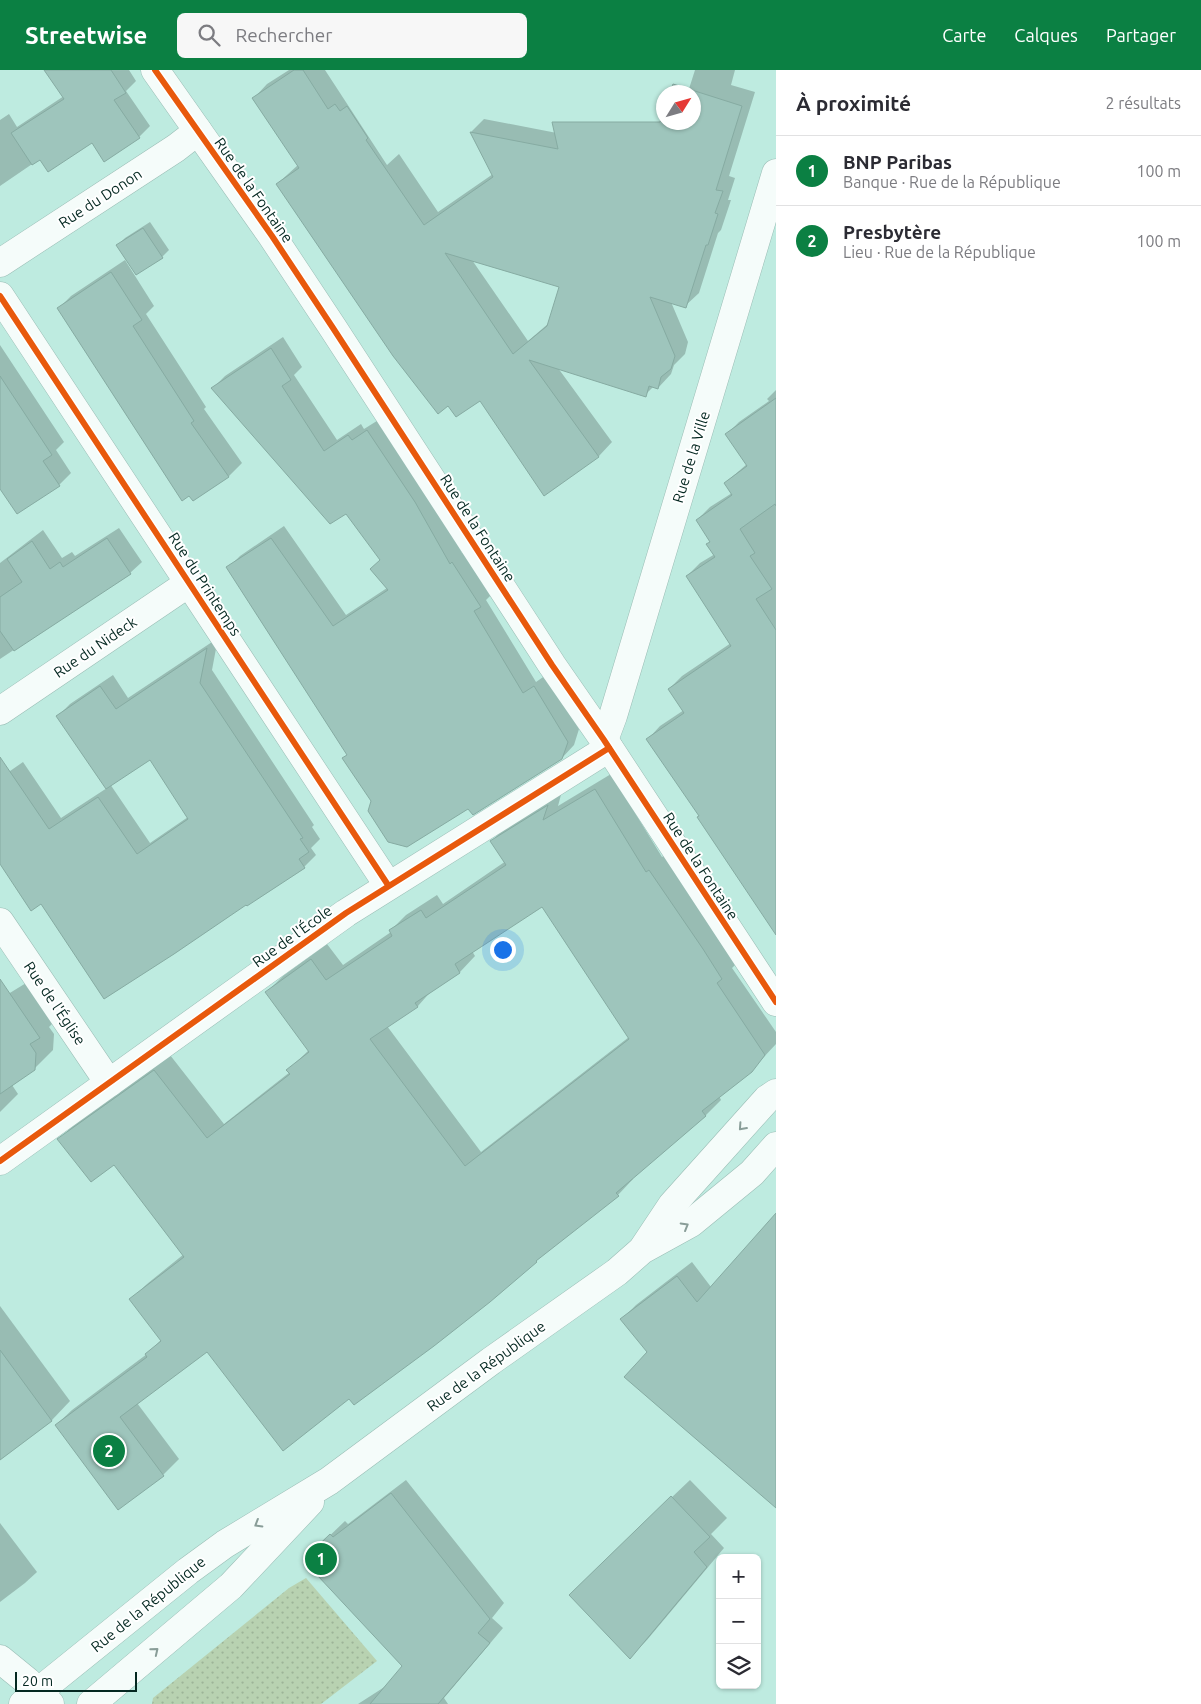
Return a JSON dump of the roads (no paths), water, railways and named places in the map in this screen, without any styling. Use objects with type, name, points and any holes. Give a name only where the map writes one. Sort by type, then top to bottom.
[{"type":"street","name":"Rue de la Fontaine","points":[[155,70],[333,328],[552,665],[607,744],[776,1002]]},
{"type":"street","name":"Rue du Donon","points":[[0,263],[176,148],[198,131]]},
{"type":"street","name":"Rue de la Ville","points":[[607,744],[613,716],[776,173]]},
{"type":"street","name":"Rue du Printemps","points":[[0,296],[388,885]]},
{"type":"street","name":"Rue du Nideck","points":[[0,711],[189,583]]},
{"type":"street","name":"Rue de l'École","points":[[0,1161],[346,913],[607,744]]},
{"type":"street","name":"Rue de l'Église","points":[[0,922],[109,1084]]},
{"type":"street","name":"Rue de la République","points":[[642,1250],[672,1205],[767,1099],[776,1093]]},
{"type":"street","name":"Rue de la République","points":[[37,1700],[76,1662],[188,1571],[225,1544],[329,1481],[483,1367],[617,1272],[642,1250],[690,1223],[752,1173],[776,1146]]},
{"type":"street","name":"Rue de la République","points":[[91,1704],[231,1586],[329,1481]]},
{"type":"street","points":[[0,1659],[27,1681],[37,1700]]},
{"type":"place","name":"Presbytère","points":[[109,1451]]},
{"type":"place","name":"BNP Paribas","points":[[321,1559]]}]
